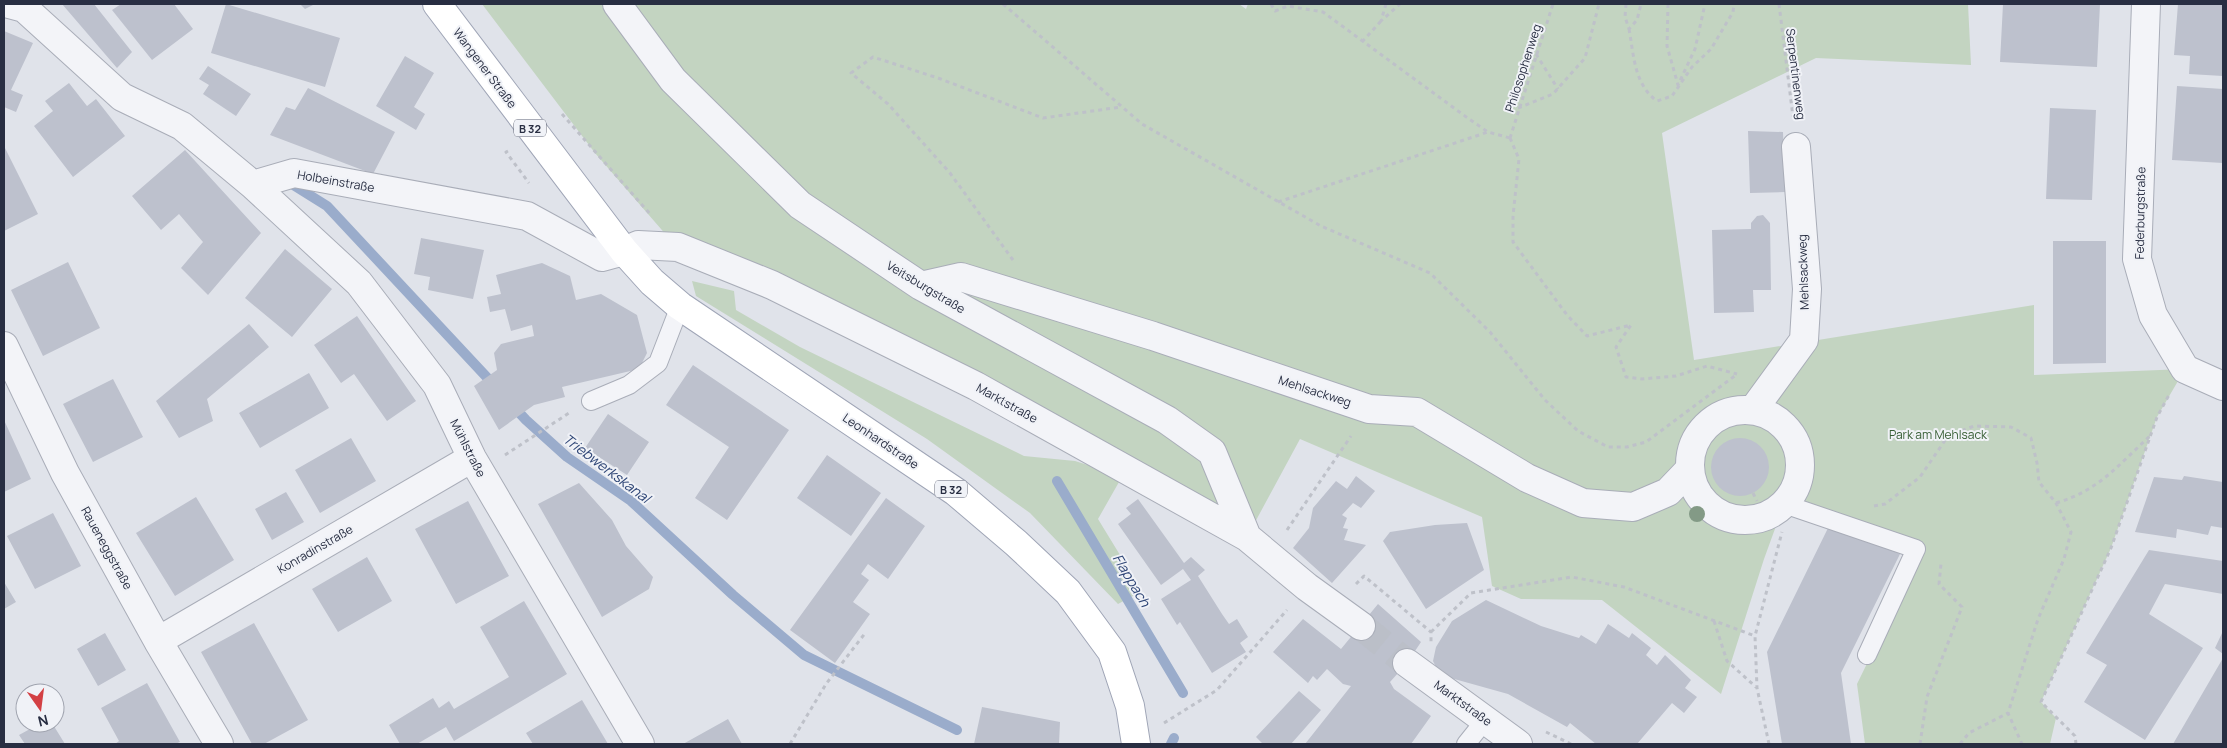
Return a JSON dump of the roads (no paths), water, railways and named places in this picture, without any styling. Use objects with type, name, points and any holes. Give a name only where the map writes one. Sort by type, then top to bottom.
[{"type":"main road","name":"Wangener Straße","points":[[437,4],[624,251]]},
{"type":"main road","name":"Leonhardstraße","points":[[624,251],[652,282],[680,306],[956,492],[1016,543],[1068,592],[1112,652],[1130,706],[1136,742]]},
{"type":"street","points":[[10,4],[24,8],[122,97],[182,126],[253,185]]},
{"type":"street","name":"Veitsburgstraße","points":[[617,4],[673,80],[800,205],[921,286],[1167,420],[1212,452],[1246,537]]},
{"type":"street","name":"Federburgstraße","points":[[2146,4],[2137,259],[2153,315],[2185,369],[2223,386]]},
{"type":"street","name":"Mehlsackweg","points":[[1753,410],[1804,340],[1806,288],[1796,147]]},
{"type":"street","name":"Holbeinstraße","points":[[253,185],[294,173],[528,216],[602,257],[624,251]]},
{"type":"street","name":"Mühlstraße","points":[[253,185],[359,282],[437,385],[472,458],[640,744]]},
{"type":"street","name":"Marktstraße","points":[[624,251],[638,245],[678,247],[772,285],[976,386],[1246,537],[1307,587],[1361,626]]},
{"type":"street","name":"Mehlsackweg","points":[[921,286],[961,277],[1153,336],[1369,409],[1417,412],[1527,478],[1583,503],[1633,507],[1668,492],[1690,470]]},
{"type":"street","name":"Raueneggstraße","points":[[4,346],[65,473],[158,641],[219,744]]},
{"type":"street","points":[[1736,410],[1753,410],[1768,415],[1780,423],[1791,434],[1797,448],[1800,463],[1799,477],[1784,515],[1750,520],[1732,519],[1716,513],[1703,502],[1694,487],[1690,470],[1690,454],[1696,438],[1707,425],[1720,415],[1736,410]]},
{"type":"street","name":"Konradinstraße","points":[[158,641],[472,458]]},
{"type":"street","name":"Marktstraße","points":[[1407,663],[1518,744]]},
{"type":"lane","points":[[591,401],[629,385],[658,363],[680,306]]},
{"type":"lane","points":[[1784,515],[1916,549],[1867,655]]},
{"type":"lane","points":[[1466,744],[1486,719]]},
{"type":"waterway","name":"Triebwerkskanal","points":[[287,181],[327,206],[495,386]]},
{"type":"waterway","name":"Triebwerkskanal","points":[[513,406],[567,457],[631,501],[733,595],[804,655],[957,730]]},
{"type":"waterway","name":"Flappach","points":[[1057,481],[1183,693]]},
{"type":"waterway","name":"Flappach","points":[[1171,744],[1174,738]]},
{"type":"tunnel","points":[[1361,626],[1407,663]]},
{"type":"park label","name":"Park am Mehlsack","points":[[1938,434]]}]
